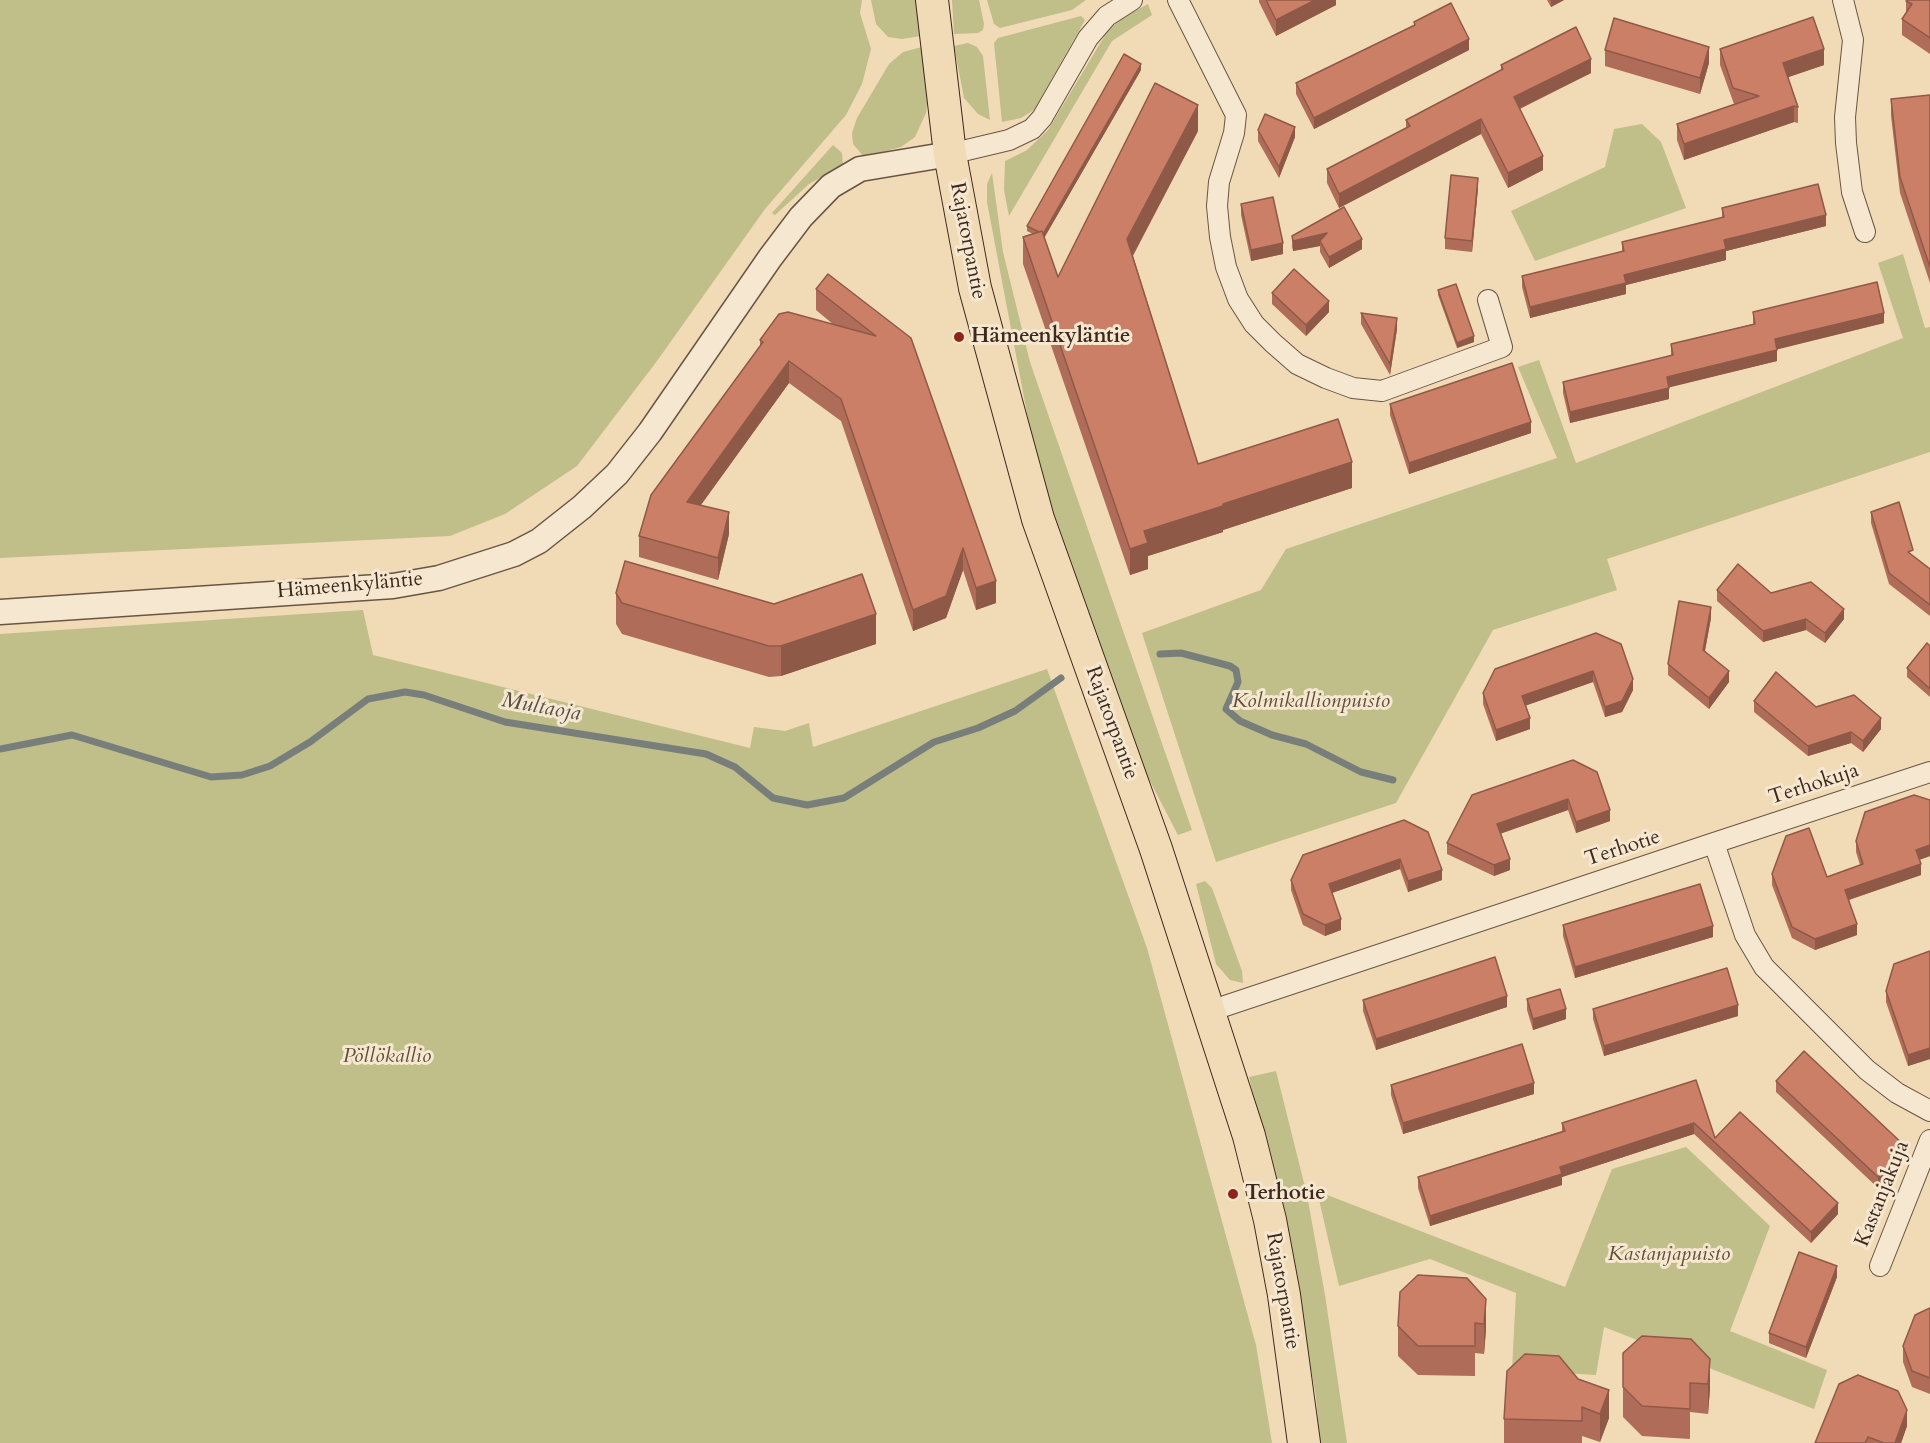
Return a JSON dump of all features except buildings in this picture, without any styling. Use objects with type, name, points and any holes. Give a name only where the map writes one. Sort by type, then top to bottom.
[{"type":"main road","name":"Rajatorpantie","points":[[932,0],[950,154],[975,288],[1038,519],[1156,849],[1249,1136],[1270,1220],[1295,1365],[1304,1443]]},
{"type":"street","name":"Hämeenkyläntie","points":[[0,612],[393,586],[439,578],[513,554],[539,541],[582,507],[617,474],[650,432],[770,258],[801,217],[824,192],[860,169],[950,154],[1009,140],[1032,129],[1042,118],[1088,38],[1107,16],[1132,0]]},
{"type":"street","points":[[1178,0],[1236,115],[1234,133],[1219,182],[1217,206],[1220,237],[1226,267],[1238,299],[1254,324],[1273,343],[1297,364],[1326,378],[1353,388],[1382,391],[1503,347],[1488,300]]},
{"type":"street","points":[[1842,0],[1853,40],[1845,117],[1846,143],[1852,192],[1865,232]]},
{"type":"street","name":"Terhokuja","points":[[1714,843],[1930,772]]},
{"type":"street","points":[[1714,843],[1744,935],[1764,967],[1867,1070],[1897,1093],[1930,1111]]},
{"type":"street","name":"Terhotie","points":[[1210,1011],[1714,843]]},
{"type":"street","name":"Kastanjakuja","points":[[1880,1266],[1930,1140]]},
{"type":"green space","points":[[0,0],[862,0],[860,13],[871,49],[862,84],[846,115],[765,209],[657,361],[577,466],[505,514],[450,536],[0,558]]},
{"type":"green space","points":[[871,0],[920,0],[921,36],[902,39],[888,37],[876,24]]},
{"type":"green space","points":[[952,0],[979,0],[983,30],[978,33],[954,34]]},
{"type":"green space","points":[[987,0],[1086,0],[1072,10],[1000,28],[994,24]]},
{"type":"green space","points":[[1148,4],[1152,15],[1112,41],[1009,216],[1004,190],[1005,161],[1027,150],[1048,130],[1107,32],[1122,18]]},
{"type":"green space","points":[[1081,16],[1085,20],[1034,110],[1021,118],[1002,122],[994,43],[998,38]]},
{"type":"green space","points":[[968,43],[977,47],[983,56],[990,120],[978,114],[964,98],[954,46]]},
{"type":"green space","points":[[922,47],[928,96],[926,113],[915,137],[901,147],[864,157],[853,144],[852,133],[857,118],[889,64],[903,52]]},
{"type":"green space","points":[[1642,124],[1661,142],[1686,208],[1535,261],[1511,211],[1605,167],[1614,129]]},
{"type":"green space","points":[[833,145],[842,153],[843,165],[809,184],[775,215],[772,213]]},
{"type":"green space","points":[[992,173],[1003,252],[1030,362],[1192,830],[1178,835],[1138,758],[1051,515],[1037,466],[987,202],[987,184]]},
{"type":"green space","name":"Kolmikallionpuisto","points":[[1903,254],[1925,328],[1930,327],[1930,452],[1607,559],[1617,590],[1493,630],[1396,803],[1216,862],[1142,633],[1261,590],[1286,549],[1557,458],[1518,367],[1539,360],[1576,463],[1903,338],[1878,263]]},
{"type":"green space","name":"Pöllökallio","points":[[363,610],[373,655],[750,748],[754,727],[785,731],[809,723],[813,747],[1047,669],[1147,948],[1256,1345],[1272,1443],[0,1443],[0,634]]},
{"type":"green space","points":[[1205,881],[1212,888],[1242,971],[1243,983],[1230,980],[1216,964],[1196,884]]},
{"type":"green space","points":[[1276,1071],[1307,1195],[1325,1295],[1347,1443],[1320,1443],[1316,1397],[1288,1242],[1249,1077]]},
{"type":"green space","name":"Kastanjapuisto","points":[[1686,1147],[1770,1226],[1730,1331],[1827,1370],[1814,1409],[1604,1327],[1596,1375],[1512,1370],[1516,1293],[1430,1259],[1339,1286],[1317,1191],[1565,1287],[1612,1169]]},
{"type":"waterway","name":"Multaoja","points":[[1160,654],[1181,653],[1230,666],[1236,670],[1238,682],[1226,709],[1240,721],[1272,735],[1306,744],[1361,772],[1393,780]]},
{"type":"waterway","name":"Multaoja","points":[[0,749],[72,735],[211,777],[242,775],[270,766],[310,742],[368,699],[405,692],[424,695],[505,722],[706,754],[735,767],[773,798],[807,805],[844,798],[934,742],[978,728],[1015,711],[1061,678]]},
{"type":"place","name":"Hämeenkyläntie","points":[[959,337]]},
{"type":"place","name":"Terhotie","points":[[1233,1194]]}]
